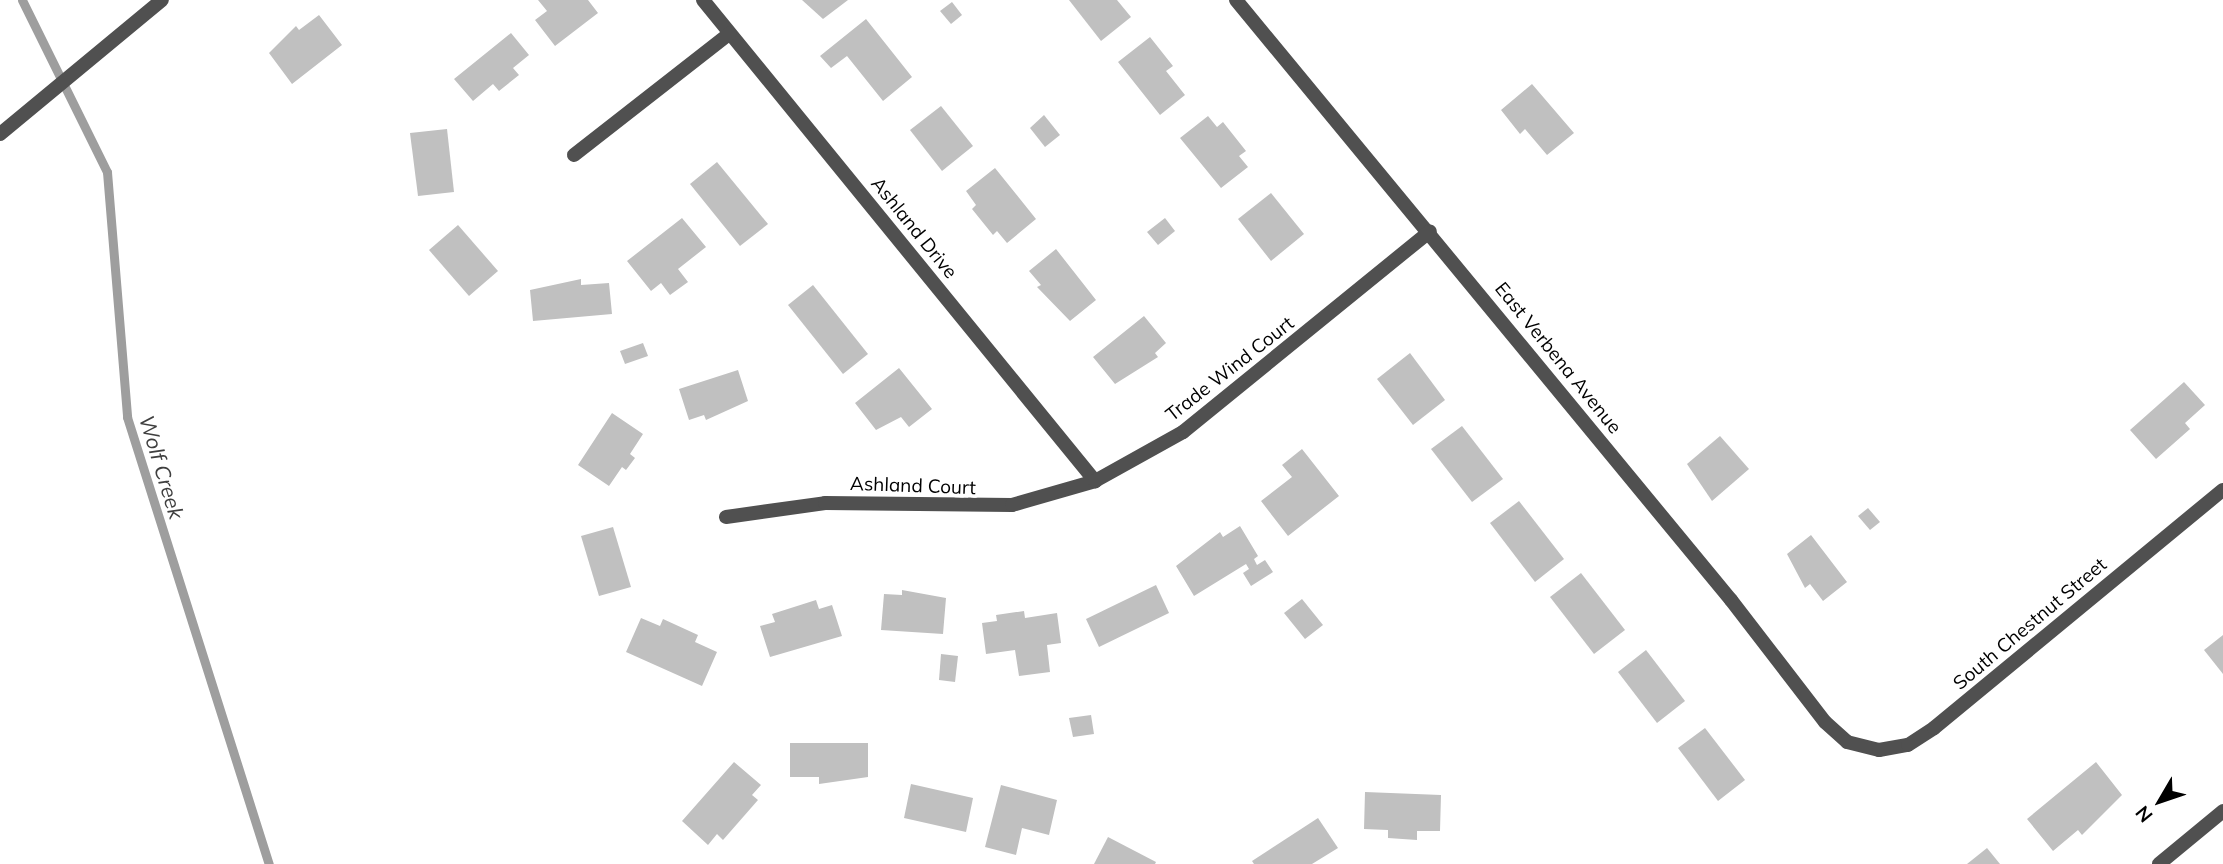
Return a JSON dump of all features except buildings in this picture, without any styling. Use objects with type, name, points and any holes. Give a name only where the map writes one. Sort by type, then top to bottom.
[{"type":"street","points":[[0,134],[162,0]]},
{"type":"street","name":"Ashland Drive","points":[[703,0],[1096,481]]},
{"type":"street","name":"East Verbena Avenue","points":[[1236,0],[1430,231],[1825,722],[1847,742]]},
{"type":"street","points":[[575,155],[729,34]]},
{"type":"street","name":"Trade Wind Court","points":[[1096,481],[1183,432],[1430,231]]},
{"type":"street","name":"Ashland Court","points":[[726,517],[825,503],[1002,506],[1096,481]]},
{"type":"street","name":"South Chestnut Street","points":[[1847,742],[1879,750],[1908,745],[1934,728],[2223,490]]},
{"type":"street","points":[[2159,864],[2223,811]]},
{"type":"waterway","name":"Wolf Creek","points":[[22,0],[107,172],[127,417],[269,864]]}]
